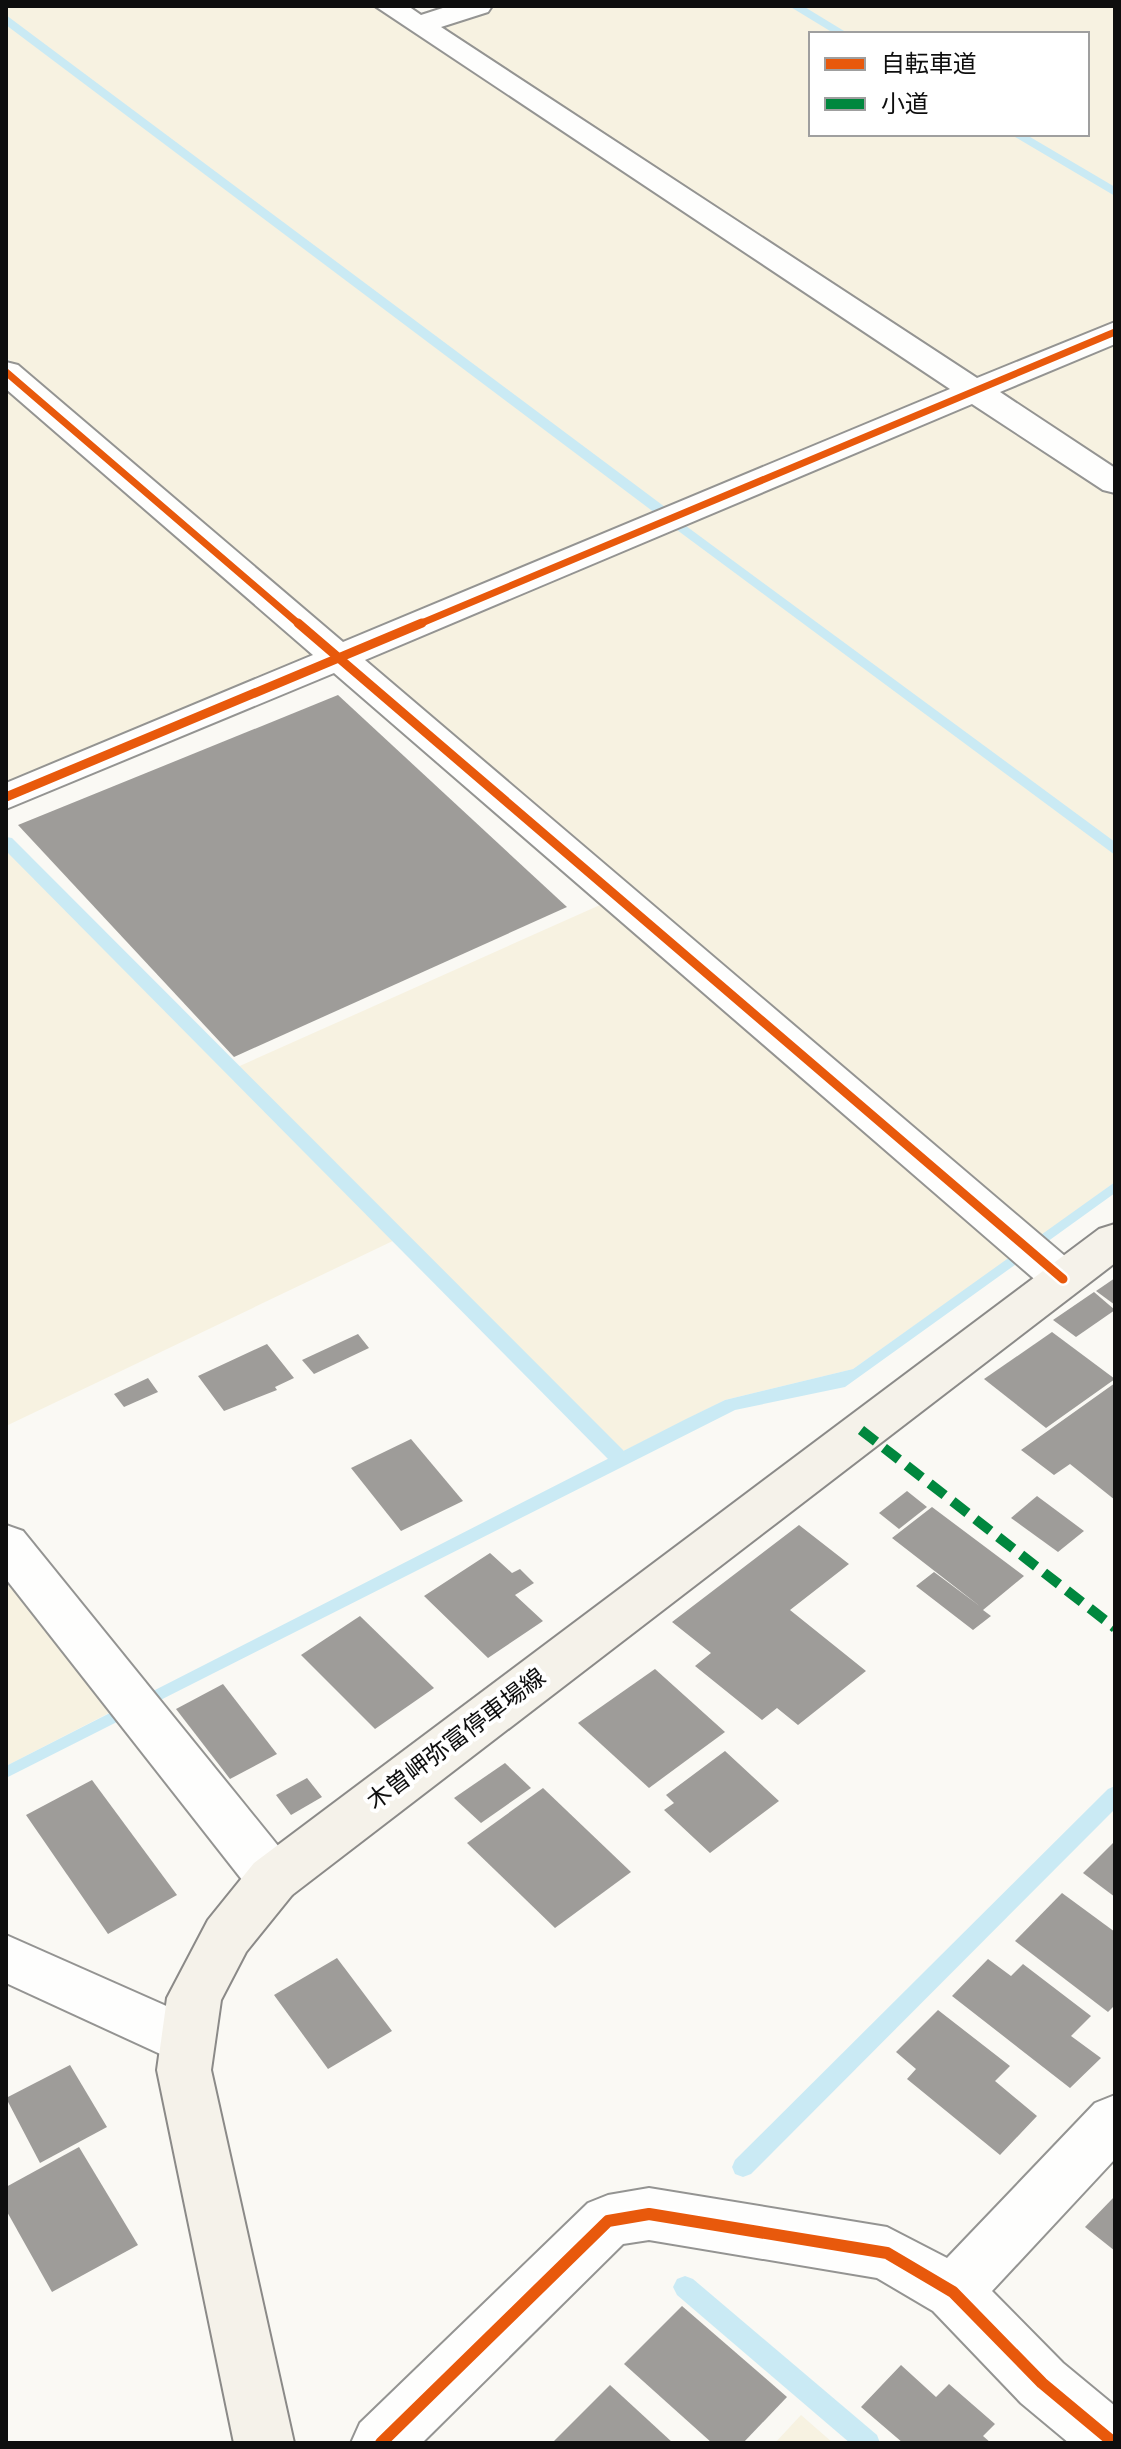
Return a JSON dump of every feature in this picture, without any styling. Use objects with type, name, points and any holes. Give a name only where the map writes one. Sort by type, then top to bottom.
[{"type":"main road","name":"木曽岬弥富停車場線","points":[[264,2443],[184,2070],[194,1998],[227,1936],[273,1879],[1041,1261],[1115,1240]]},
{"type":"street","points":[[389,6],[1115,483]]},
{"type":"street","points":[[418,25],[478,6]]},
{"type":"street","points":[[6,797],[1115,332]]},
{"type":"street","points":[[6,372],[1041,1261]]},
{"type":"street","points":[[6,1544],[273,1879]]},
{"type":"street","points":[[6,1958],[188,2041]]},
{"type":"street","points":[[953,2292],[1115,2120]]},
{"type":"street","points":[[381,2443],[608,2221],[649,2214],[887,2253],[953,2292],[1042,2383],[1114,2443]]},
{"type":"shaded area","points":[[6,6],[373,6],[947,384],[950,395],[353,643],[337,639],[6,357]]},
{"type":"shaded area","points":[[487,6],[1115,6],[1115,325],[989,377],[967,375],[434,27]]},
{"type":"shaded area","points":[[1115,339],[1115,471],[999,397],[1003,386]]},
{"type":"shaded area","points":[[6,384],[315,650],[311,663],[6,789]]},
{"type":"shaded area","points":[[963,402],[979,405],[1115,494],[1115,1182],[1041,1237],[364,666],[366,653]]},
{"type":"shaded area","points":[[6,842],[233,1069],[600,905],[1010,1258],[853,1369],[725,1400],[616,1455],[399,1238],[6,1426]]},
{"type":"shaded area","points":[[6,1578],[111,1712],[6,1766]]},
{"type":"shaded area","points":[[801,2415],[833,2443],[775,2443]]},
{"type":"water","points":[[1115,1182],[1115,1193],[845,1387],[735,1410],[6,1778],[6,1766],[725,1400],[853,1369]]},
{"type":"building","points":[[338,695],[567,907],[234,1057],[18,825]]},
{"type":"building","points":[[1115,1278],[1115,1305],[1096,1291]]},
{"type":"building","points":[[1094,1292],[1115,1310],[1076,1337],[1053,1320]]},
{"type":"building","points":[[1052,1332],[1115,1379],[1046,1428],[984,1379]]},
{"type":"building","points":[[358,1334],[369,1348],[314,1374],[302,1360]]},
{"type":"building","points":[[267,1344],[294,1378],[275,1387],[277,1390],[224,1411],[198,1376]]},
{"type":"building","points":[[148,1378],[158,1392],[124,1407],[114,1394]]},
{"type":"building","points":[[1115,1383],[1115,1500],[1070,1464],[1054,1475],[1021,1450]]},
{"type":"building","points":[[411,1439],[463,1501],[401,1531],[351,1468]]},
{"type":"building","points":[[907,1491],[927,1507],[899,1529],[879,1513]]},
{"type":"building","points":[[1037,1496],[1084,1531],[1058,1552],[1011,1518]]},
{"type":"building","points":[[932,1507],[1024,1576],[983,1610],[991,1616],[973,1630],[916,1586],[934,1572],[981,1607],[892,1538]]},
{"type":"building","points":[[799,1525],[849,1564],[790,1610],[866,1671],[798,1725],[777,1708],[762,1720],[695,1666],[711,1653],[672,1622]]},
{"type":"building","points":[[490,1553],[512,1573],[520,1569],[534,1583],[515,1595],[543,1621],[488,1658],[424,1596]]},
{"type":"building","points":[[360,1616],[434,1688],[375,1729],[301,1655]]},
{"type":"building","points":[[655,1669],[725,1732],[649,1788],[578,1723]]},
{"type":"building","points":[[223,1684],[277,1754],[230,1779],[176,1709]]},
{"type":"building","points":[[725,1751],[779,1801],[710,1853],[664,1810],[674,1803],[666,1795]]},
{"type":"building","points":[[505,1763],[531,1788],[481,1823],[454,1798]]},
{"type":"building","points":[[307,1778],[322,1797],[291,1815],[276,1795]]},
{"type":"building","points":[[92,1780],[177,1895],[108,1934],[26,1815]]},
{"type":"building","points":[[543,1788],[631,1872],[555,1928],[467,1843]]},
{"type":"building","points":[[1115,1841],[1115,1897],[1083,1873]]},
{"type":"building","points":[[1062,1893],[1115,1932],[1115,2005],[1108,2012],[1015,1941]]},
{"type":"building","points":[[337,1958],[392,2031],[328,2069],[274,1995]]},
{"type":"building","points":[[988,1959],[1011,1976],[1023,1964],[1091,2016],[1071,2036],[1101,2058],[1070,2088],[952,1996]]},
{"type":"building","points":[[938,2010],[1010,2066],[995,2081],[1037,2116],[1000,2155],[907,2079],[916,2069],[896,2052]]},
{"type":"building","points":[[70,2065],[107,2127],[40,2163],[6,2098]]},
{"type":"building","points":[[79,2147],[138,2245],[52,2292],[6,2210],[6,2187]]},
{"type":"building","points":[[1115,2196],[1115,2251],[1085,2227]]},
{"type":"building","points":[[682,2306],[787,2397],[743,2443],[712,2443],[624,2364]]},
{"type":"building","points":[[901,2365],[936,2397],[949,2384],[995,2424],[983,2436],[991,2443],[903,2443],[861,2407]]},
{"type":"building","points":[[610,2385],[673,2443],[552,2443]]},
{"type":"waterway","points":[[795,6],[840,32]]},
{"type":"waterway","points":[[6,19],[664,513]]},
{"type":"waterway","points":[[1019,136],[1115,192]]},
{"type":"waterway","points":[[682,527],[1115,850]]},
{"type":"waterway","points":[[6,842],[616,1455]]},
{"type":"waterway","points":[[743,2167],[1115,1795]]},
{"type":"waterway","points":[[685,2287],[868,2443]]},
{"type":"marked path","points":[[861,1430],[1115,1628]]},
{"type":"cycle path","points":[[6,797],[1115,332]]},
{"type":"cycle path","points":[[6,372],[1063,1279]]},
{"type":"cycle path","points":[[381,2443],[608,2221],[649,2214],[887,2253],[953,2292],[1042,2383],[1114,2443]]}]
